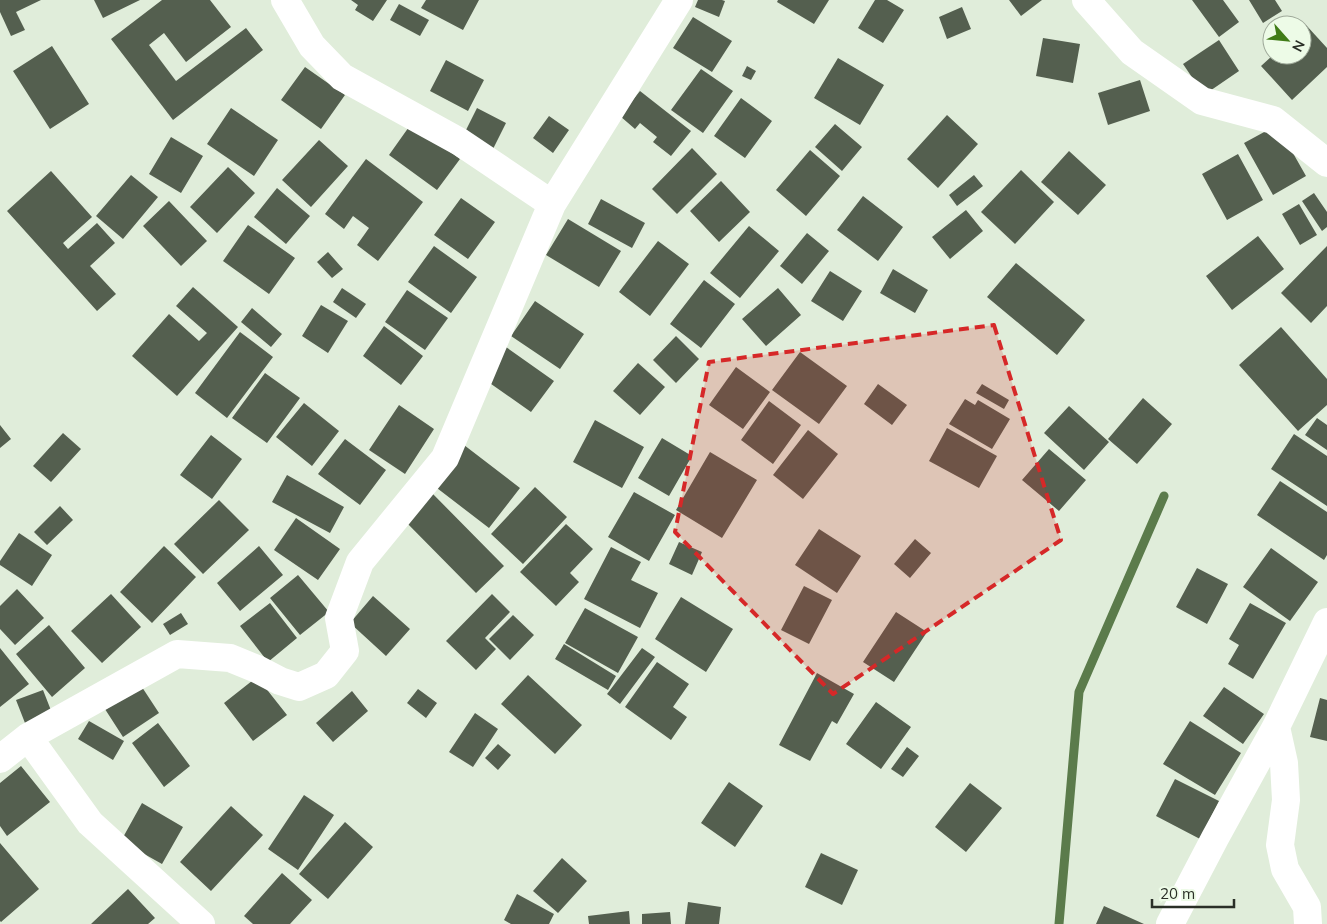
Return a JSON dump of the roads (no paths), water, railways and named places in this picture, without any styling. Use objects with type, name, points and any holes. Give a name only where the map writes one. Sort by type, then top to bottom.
[{"type":"street","points":[[285,0],[312,46],[342,77],[460,142],[552,204]]},
{"type":"street","points":[[0,759],[28,737],[177,654],[230,658],[299,687],[326,675],[345,651],[339,618],[360,562],[445,458],[552,204],[679,0]]},
{"type":"street","points":[[1086,0],[1132,52],[1202,101],[1273,120],[1327,163]]},
{"type":"street","points":[[1170,924],[1276,727],[1327,622]]},
{"type":"street","points":[[1276,727],[1284,762],[1286,800],[1280,845],[1285,869],[1307,906],[1308,924]]},
{"type":"street","points":[[28,737],[90,823],[201,924]]},
{"type":"waterway","points":[[1059,924],[1079,692],[1164,496]]}]
